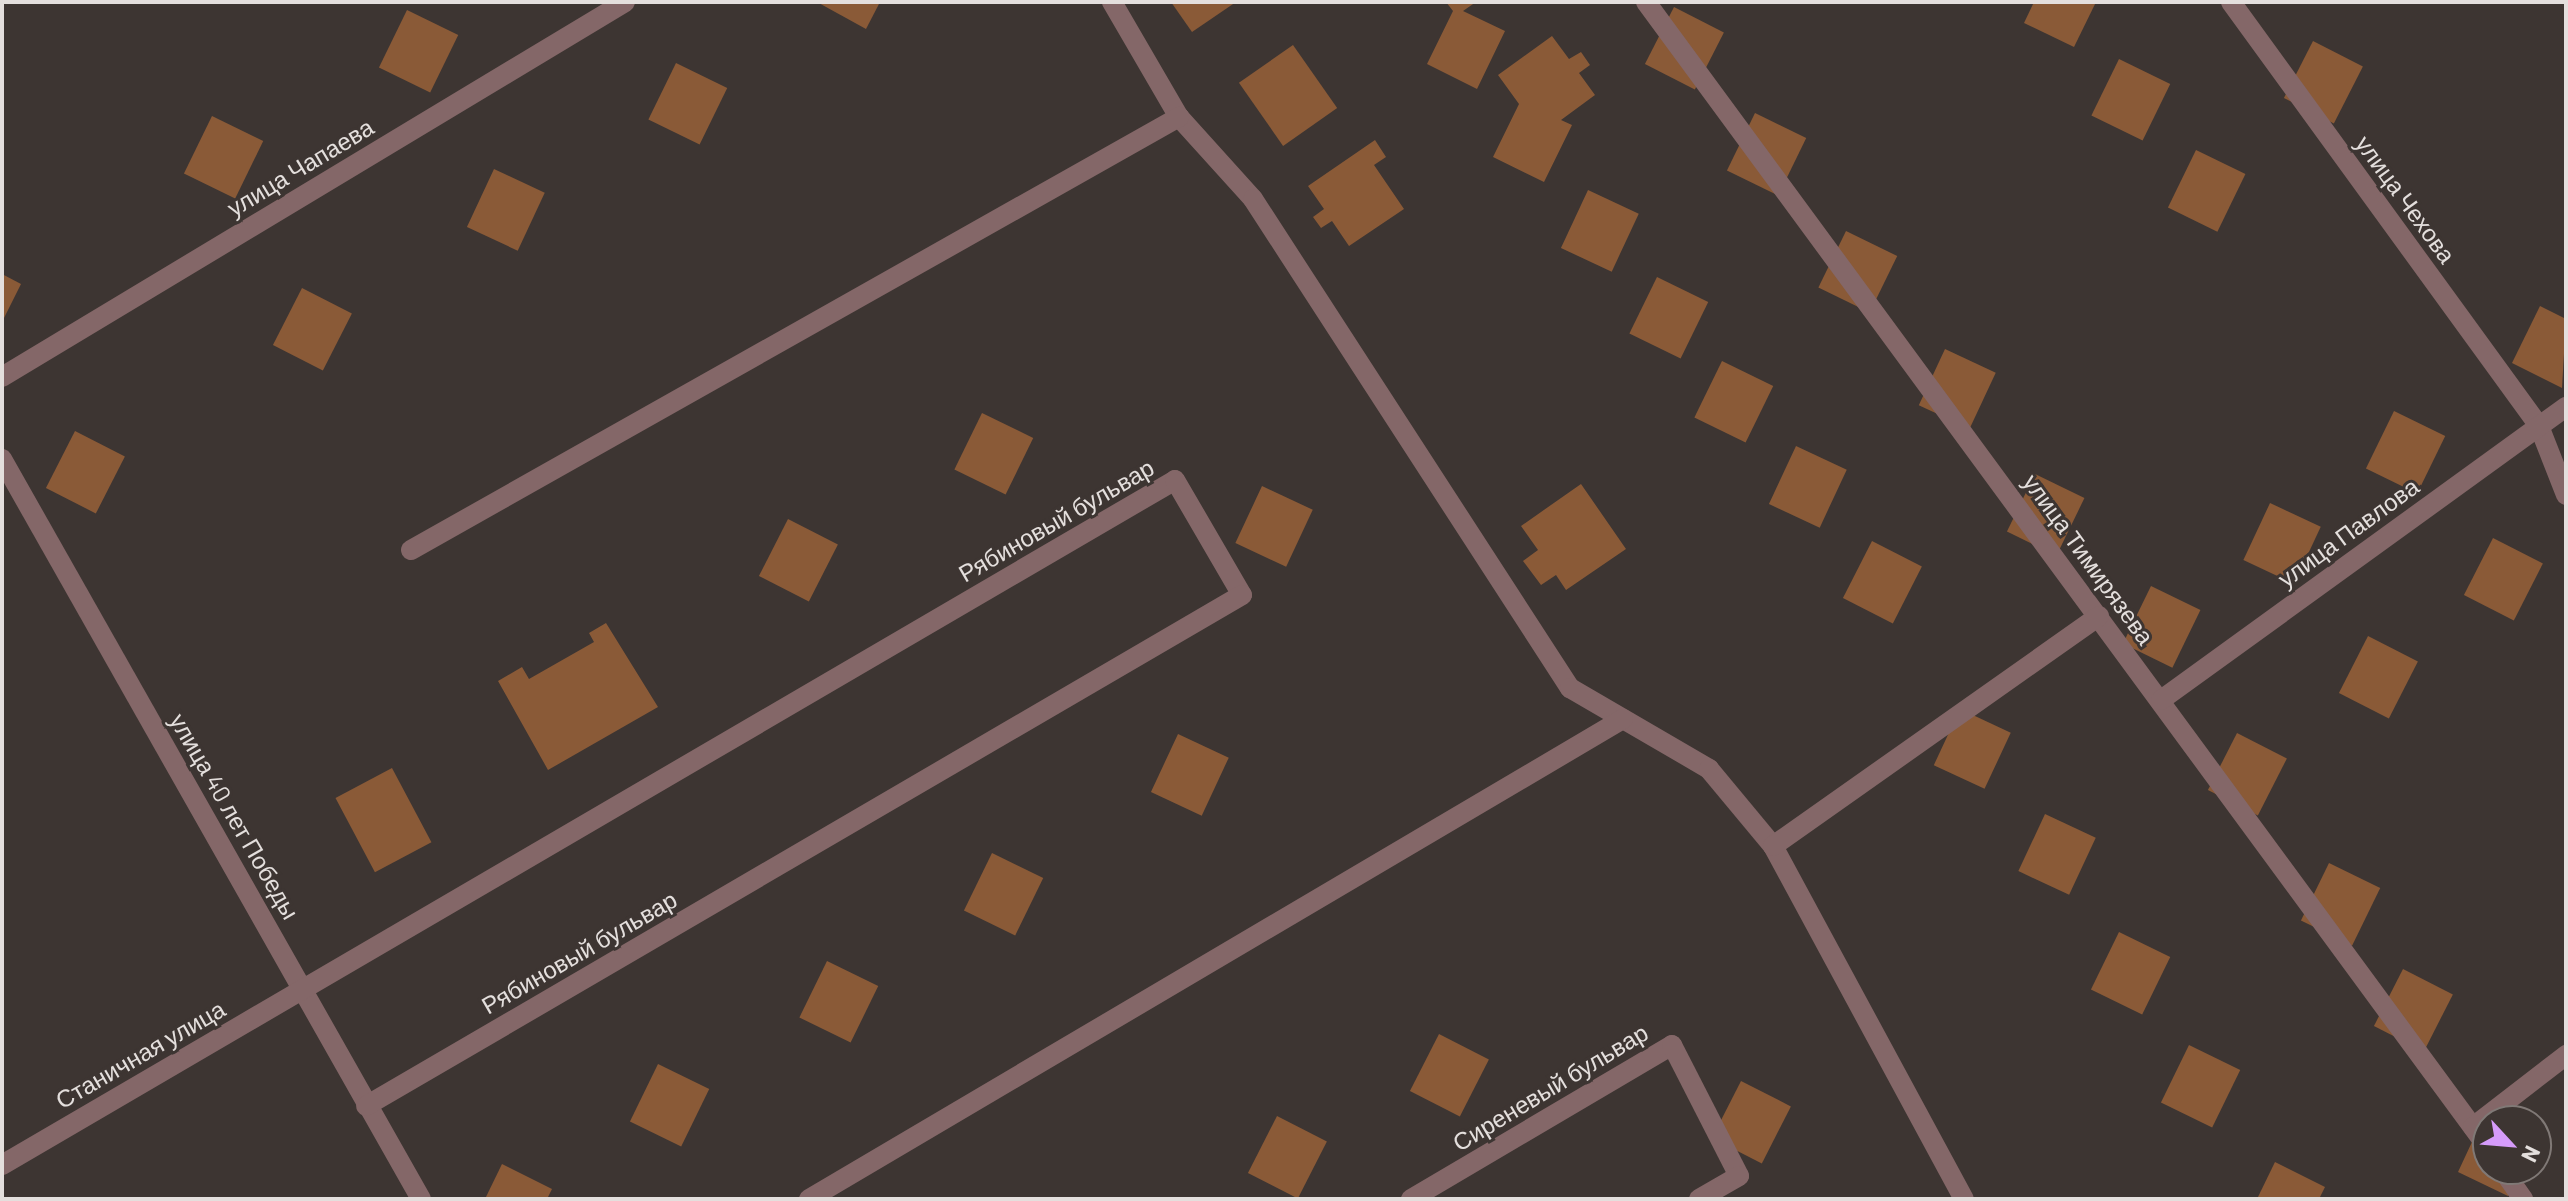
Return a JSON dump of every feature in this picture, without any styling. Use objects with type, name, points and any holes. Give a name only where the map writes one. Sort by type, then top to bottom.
[{"type":"street","name":"улица Чапаева","points":[[2,377],[625,2]]},
{"type":"street","points":[[1112,2],[1179,117],[1253,199],[1570,688],[1709,769],[1773,846],[1964,1199]]},
{"type":"street","name":"улица Тимирязева","points":[[1646,2],[2472,1126]]},
{"type":"street","name":"улица Чехова","points":[[2231,2],[2539,426],[2566,495]]},
{"type":"street","points":[[411,550],[1179,117]]},
{"type":"street","name":"улица Павлова","points":[[2161,700],[2566,407]]},
{"type":"street","name":"улица 40 лет Победы","points":[[2,459],[421,1199]]},
{"type":"street","name":"Рябиновый бульвар","points":[[304,989],[1175,480],[1242,595],[366,1106]]},
{"type":"street","points":[[1773,846],[2099,616]]},
{"type":"street","points":[[809,1199],[1623,719]]},
{"type":"street","name":"Станичная улица","points":[[2,1165],[304,989]]},
{"type":"street","name":"Сиреневый бульвар","points":[[1411,1199],[1672,1045],[1739,1176],[1699,1199]]},
{"type":"street","points":[[2501,1105],[2566,1055]]},
{"type":"building","points":[[817,2],[880,2],[866,29]]},
{"type":"building","points":[[1171,2],[1236,2],[1192,32]]},
{"type":"building","points":[[1446,2],[1476,2],[1463,11],[1505,31],[1477,89],[1427,64],[1453,11]]},
{"type":"building","points":[[2034,2],[2096,2],[2074,47],[2024,23]]},
{"type":"building","points":[[1674,7],[1724,32],[1695,89],[1645,64]]},
{"type":"building","points":[[407,10],[458,35],[430,93],[379,68]]},
{"type":"building","points":[[1552,36],[1569,59],[1581,52],[1590,65],[1579,73],[1595,95],[1561,120],[1572,125],[1544,182],[1493,157],[1519,104],[1498,75]]},
{"type":"building","points":[[2313,41],[2363,66],[2334,123],[2284,98]]},
{"type":"building","points":[[1293,45],[1337,108],[1283,146],[1239,83]]},
{"type":"building","points":[[2119,59],[2170,84],[2143,141],[2091,116]]},
{"type":"building","points":[[676,63],[727,88],[700,145],[648,120]]},
{"type":"building","points":[[1755,113],[1806,138],[1778,196],[1727,171]]},
{"type":"building","points":[[212,116],[263,141],[235,199],[184,174]]},
{"type":"building","points":[[1375,140],[1386,157],[1374,165],[1404,209],[1349,246],[1332,221],[1321,228],[1313,217],[1324,209],[1308,186]]},
{"type":"building","points":[[2196,150],[2245,174],[2217,232],[2168,208]]},
{"type":"building","points":[[494,169],[545,193],[518,251],[467,227]]},
{"type":"building","points":[[1588,190],[1639,214],[1612,272],[1561,248]]},
{"type":"building","points":[[1846,231],[1897,256],[1870,313],[1818,288]]},
{"type":"building","points":[[2,274],[21,284],[2,322]]},
{"type":"building","points":[[1657,277],[1708,302],[1681,359],[1629,334]]},
{"type":"building","points":[[302,288],[352,313],[323,370],[273,345]]},
{"type":"building","points":[[2540,306],[2566,319],[2562,388],[2512,363]]},
{"type":"building","points":[[1945,349],[1996,373],[1970,429],[1919,405]]},
{"type":"building","points":[[1722,361],[1773,386],[1746,443],[1694,418]]},
{"type":"building","points":[[2394,411],[2445,436],[2417,494],[2366,469]]},
{"type":"building","points":[[982,413],[1033,438],[1006,495],[954,470]]},
{"type":"building","points":[[75,431],[125,456],[96,513],[46,488]]},
{"type":"building","points":[[1796,446],[1847,470],[1820,528],[1769,504]]},
{"type":"building","points":[[2035,474],[2084,498],[2056,556],[2007,532]]},
{"type":"building","points":[[1581,484],[1626,549],[1566,590],[1556,575],[1541,585],[1523,561],[1538,550],[1521,526]]},
{"type":"building","points":[[1262,486],[1313,510],[1286,567],[1235,543]]},
{"type":"building","points":[[2270,503],[2321,527],[2294,584],[2243,560]]},
{"type":"building","points":[[788,519],[838,544],[809,601],[759,576]]},
{"type":"building","points":[[2493,538],[2543,563],[2514,620],[2464,595]]},
{"type":"building","points":[[1872,541],[1922,566],[1893,623],[1843,598]]},
{"type":"building","points":[[2151,586],[2200,610],[2172,668],[2123,644]]},
{"type":"building","points":[[606,623],[658,707],[548,770],[498,681],[522,667],[529,679],[594,642],[589,633]]},
{"type":"building","points":[[2368,636],[2418,661],[2389,718],[2339,693]]},
{"type":"building","points":[[1960,709],[2011,733],[1985,789],[1934,765]]},
{"type":"building","points":[[2237,733],[2287,758],[2258,815],[2208,790]]},
{"type":"building","points":[[1178,734],[1229,758],[1202,816],[1151,792]]},
{"type":"building","points":[[392,768],[431,842],[375,872],[335,798]]},
{"type":"building","points":[[2045,814],[2096,838],[2069,895],[2018,871]]},
{"type":"building","points":[[992,853],[1043,878],[1015,936],[964,911]]},
{"type":"building","points":[[2329,863],[2380,888],[2352,946],[2301,921]]},
{"type":"building","points":[[2119,932],[2170,957],[2142,1015],[2091,990]]},
{"type":"building","points":[[827,961],[878,986],[851,1043],[799,1018]]},
{"type":"building","points":[[2403,969],[2453,994],[2424,1051],[2374,1026]]},
{"type":"building","points":[[1439,1034],[1489,1059],[1460,1116],[1410,1091]]},
{"type":"building","points":[[2189,1045],[2240,1070],[2212,1128],[2161,1103]]},
{"type":"building","points":[[658,1064],[709,1089],[681,1147],[630,1122]]},
{"type":"building","points":[[1741,1081],[1791,1106],[1762,1163],[1712,1138]]},
{"type":"building","points":[[1277,1116],[1327,1141],[1298,1198],[1248,1173]]},
{"type":"building","points":[[2472,1142],[2472,1179],[2458,1172]]},
{"type":"building","points":[[2275,1162],[2325,1187],[2319,1199],[2257,1199]]},
{"type":"building","points":[[502,1164],[552,1189],[547,1199],[485,1199]]},
{"type":"building","points":[[2485,1185],[2513,1185],[2508,1196]]}]
